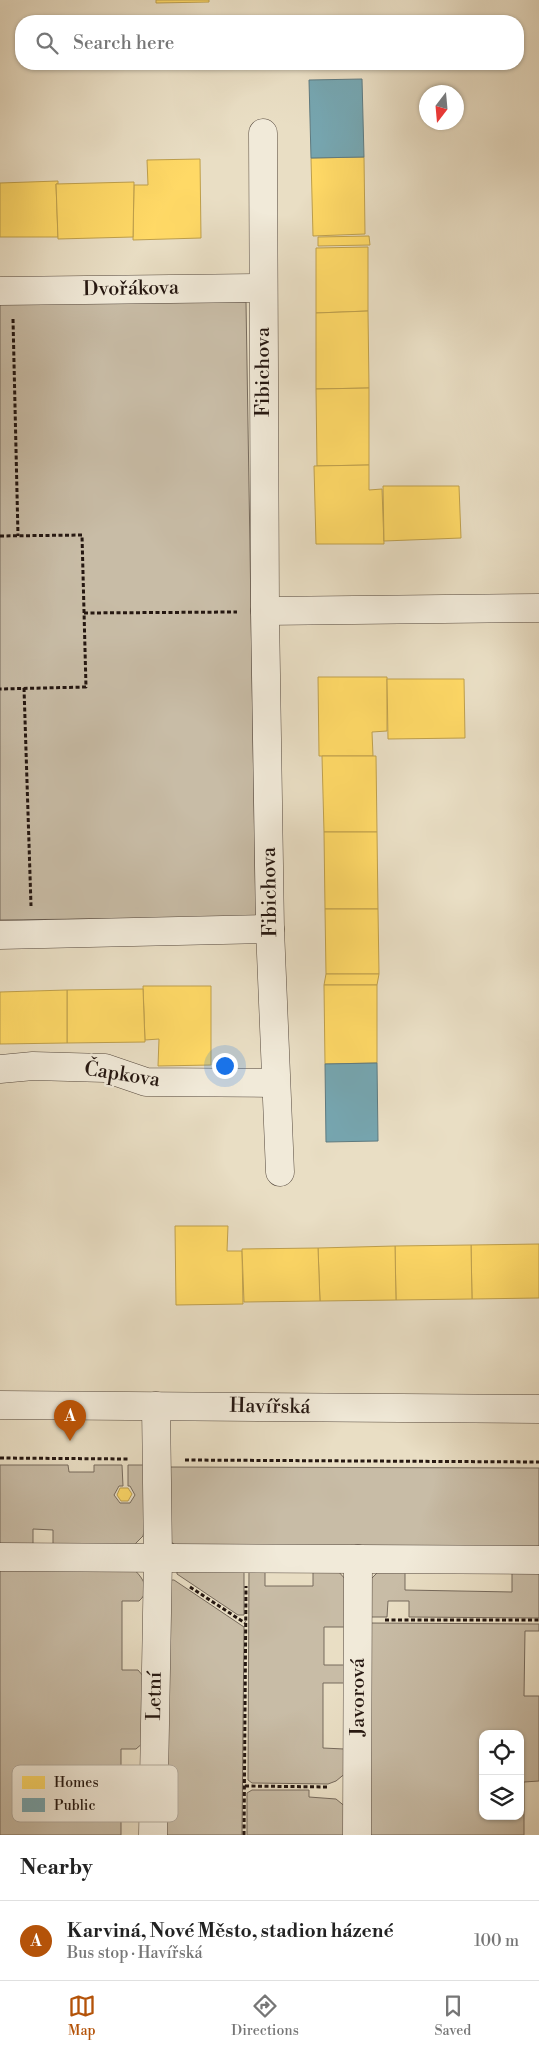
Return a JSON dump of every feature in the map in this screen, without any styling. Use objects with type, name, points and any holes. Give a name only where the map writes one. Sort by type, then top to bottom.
[{"type":"street","name":"Fibichova","points":[[263,133],[265,611],[270,929],[280,1172]]},
{"type":"street","name":"Dvořákova","points":[[6,291],[263,288]]},
{"type":"street","points":[[265,611],[539,608]]},
{"type":"street","points":[[0,935],[270,929]]},
{"type":"street","name":"Čapkova","points":[[0,1069],[33,1066],[105,1068],[146,1082],[275,1083]]},
{"type":"street","name":"Havířská","points":[[0,1404],[539,1409]]},
{"type":"street","name":"Letní","points":[[154,1765],[158,1558],[156,1406]]},
{"type":"street","points":[[0,1557],[539,1560]]},
{"type":"street","name":"Javorová","points":[[357,1835],[358,1559]]},
{"type":"street","name":"Letní","points":[[153,1822],[153,1835]]},
{"type":"path","points":[[6,291],[18,536]]},
{"type":"path","points":[[0,536],[82,535],[86,687],[0,689]]},
{"type":"path","points":[[84,613],[265,611]]},
{"type":"path","points":[[24,688],[32,934]]},
{"type":"path","points":[[0,1458],[539,1462]]},
{"type":"path","points":[[244,1835],[246,1558]]},
{"type":"path","points":[[189,1587],[246,1624]]},
{"type":"path","points":[[358,1620],[539,1620]]},
{"type":"path","points":[[245,1786],[357,1788]]},
{"type":"shaded area","points":[[246,302],[256,917],[0,920],[0,304]]},
{"type":"shaded area","points":[[0,1465],[68,1465],[69,1472],[94,1472],[94,1465],[122,1465],[123,1486],[119,1486],[114,1495],[120,1503],[130,1503],[135,1495],[130,1486],[128,1486],[128,1465],[145,1465],[145,1527],[143,1536],[130,1549],[53,1552],[53,1530],[33,1529],[33,1552],[0,1552]]},
{"type":"shaded area","points":[[166,1467],[539,1468],[539,1552],[181,1549],[171,1542]]},
{"type":"shaded area","points":[[0,1564],[132,1568],[142,1579],[145,1592],[139,1601],[122,1601],[122,1670],[138,1670],[144,1677],[144,1742],[136,1749],[121,1749],[121,1765],[12,1765],[12,1822],[121,1822],[121,1835],[0,1835]]},
{"type":"shaded area","points":[[244,1565],[244,1615],[238,1615],[177,1574],[177,1571]]},
{"type":"shaded area","points":[[249,1566],[265,1566],[265,1586],[313,1586],[313,1566],[336,1569],[348,1582],[346,1627],[324,1627],[324,1665],[347,1665],[345,1683],[323,1683],[323,1748],[344,1749],[347,1772],[336,1781],[328,1784],[252,1783],[248,1780]]},
{"type":"shaded area","points":[[405,1567],[405,1590],[512,1592],[512,1568],[539,1572],[539,1618],[409,1617],[409,1601],[388,1601],[387,1617],[370,1617],[368,1582],[379,1571]]},
{"type":"shaded area","points":[[169,1580],[174,1580],[244,1627],[242,1835],[162,1835],[162,1822],[178,1822],[178,1765],[164,1765]]},
{"type":"shaded area","points":[[369,1623],[539,1624],[539,1631],[525,1631],[524,1696],[539,1696],[539,1781],[524,1782],[524,1730],[479,1730],[479,1820],[524,1820],[524,1835],[364,1835]]},
{"type":"shaded area","points":[[252,1790],[309,1790],[309,1797],[336,1799],[347,1808],[351,1835],[247,1835],[247,1793]]},
{"type":"building: Homes","points":[[156,0],[209,0],[209,2],[156,3]]},
{"type":"building: Homes","points":[[364,157],[365,234],[313,236],[311,158]]},
{"type":"building: Homes","points":[[200,159],[201,238],[133,240],[134,185],[148,185],[147,160]]},
{"type":"building: Homes","points":[[58,181],[58,184],[56,184],[58,237],[0,237],[0,183]]},
{"type":"building: Homes","points":[[134,182],[133,237],[58,239],[56,184]]},
{"type":"building: Homes","points":[[369,236],[370,245],[318,246],[318,237]]},
{"type":"building: Homes","points":[[368,247],[368,311],[316,313],[316,248]]},
{"type":"building: Homes","points":[[368,311],[369,388],[316,389],[316,313]]},
{"type":"building: Homes","points":[[369,388],[369,465],[317,466],[316,389]]},
{"type":"building: Homes","points":[[369,465],[369,490],[382,489],[384,544],[316,544],[314,466]]},
{"type":"building: Homes","points":[[383,486],[459,486],[461,538],[384,541]]},
{"type":"building: Homes","points":[[318,677],[387,677],[387,731],[372,732],[373,756],[319,756]]},
{"type":"building: Homes","points":[[387,679],[464,679],[465,738],[388,739]]},
{"type":"building: Homes","points":[[322,756],[376,756],[377,832],[324,832]]},
{"type":"building: Homes","points":[[324,832],[377,832],[378,909],[325,909]]},
{"type":"building: Homes","points":[[325,909],[378,909],[379,974],[326,974]]},
{"type":"building: Homes","points":[[326,974],[379,974],[377,985],[324,985]]},
{"type":"building: Homes","points":[[324,985],[377,985],[377,1063],[325,1064]]},
{"type":"building: Homes","points":[[143,986],[211,986],[211,1065],[158,1066],[159,1039],[145,1040]]},
{"type":"building: Homes","points":[[143,989],[145,1042],[67,1043],[67,990]]},
{"type":"building: Homes","points":[[67,990],[67,1043],[0,1044],[0,992]]},
{"type":"building: Homes","points":[[175,1226],[228,1226],[227,1251],[242,1251],[243,1304],[176,1305]]},
{"type":"building: Homes","points":[[539,1244],[539,1298],[472,1299],[471,1245]]},
{"type":"building: Homes","points":[[471,1245],[472,1299],[396,1300],[395,1246]]},
{"type":"building: Homes","points":[[395,1246],[396,1300],[320,1301],[318,1248]]},
{"type":"building: Homes","points":[[318,1248],[320,1301],[244,1302],[242,1249]]},
{"type":"building: Homes","points":[[120,1488],[128,1488],[132,1494],[128,1501],[121,1501],[117,1495]]},
{"type":"building: Public","points":[[362,79],[364,157],[311,158],[309,80]]},
{"type":"building: Public","points":[[377,1063],[378,1141],[326,1142],[325,1064]]},
{"type":"place","name":"Karviná, Nové Město, stadion házené","points":[[70,1441]]}]
